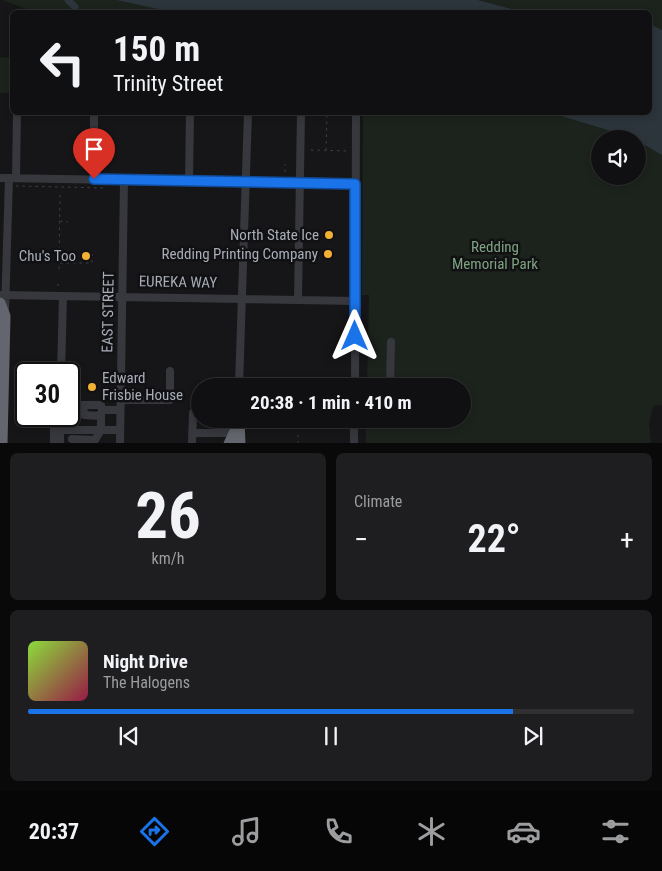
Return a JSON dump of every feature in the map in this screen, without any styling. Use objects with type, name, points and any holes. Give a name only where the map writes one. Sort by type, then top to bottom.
[{"type":"highway","points":[[2,298],[5,316],[2,331],[2,443]]},
{"type":"highway","points":[[239,428],[240,443]]},
{"type":"street","points":[[2,298],[17,115]]},
{"type":"street","points":[[94,115],[94,179]]},
{"type":"street","points":[[189,182],[190,115]]},
{"type":"street","points":[[239,378],[248,115]]},
{"type":"street","points":[[298,300],[301,115]]},
{"type":"street","points":[[353,115],[355,378]]},
{"type":"street","points":[[0,178],[355,184]]},
{"type":"street","name":"EAST STREET","points":[[120,443],[124,180]]},
{"type":"street","points":[[61,362],[64,296]]},
{"type":"street","name":"EUREKA WAY","points":[[2,298],[64,296],[355,301]]},
{"type":"street","points":[[390,378],[391,342]]},
{"type":"street","points":[[120,400],[170,400],[170,371]]},
{"type":"street","points":[[72,430],[72,441],[95,442],[101,430],[101,404],[80,405]]},
{"type":"street","points":[[101,413],[120,410]]},
{"type":"street","points":[[54,427],[54,443]]},
{"type":"street","points":[[192,428],[192,443]]},
{"type":"street","points":[[354,428],[354,443]]},
{"type":"street","points":[[60,443],[60,430],[120,430]]},
{"type":"street","points":[[192,433],[216,434],[232,438]]},
{"type":"street","points":[[215,443],[216,434]]},
{"type":"path","points":[[311,115],[327,115],[326,150]]},
{"type":"path","points":[[310,150],[349,151]]},
{"type":"path","points":[[285,164],[285,172]]},
{"type":"path","points":[[59,269],[60,193]]},
{"type":"path","points":[[60,221],[68,222]]},
{"type":"path","points":[[59,263],[92,263],[92,254]]},
{"type":"path","points":[[298,432],[298,443]]},
{"type":"green space","points":[[2,0],[138,0],[214,5],[227,10],[30,10]]},
{"type":"green space","points":[[478,0],[662,0],[662,30],[652,25],[652,10],[516,10]]},
{"type":"green space","points":[[0,57],[10,58],[10,93],[0,93]]},
{"type":"green space","name":"Redding Memorial Park","points":[[363,115],[588,115],[617,130],[591,130],[591,185],[646,185],[646,144],[662,151],[662,405],[653,406],[649,424],[651,443],[366,443],[366,428],[471,428],[471,378],[367,378],[369,295],[362,295]]},
{"type":"shaded area","points":[[116,0],[478,0],[516,10],[217,9],[166,10]]},
{"type":"shaded area","points":[[652,25],[662,30],[662,155],[646,146],[646,130],[608,130],[558,115],[652,115]]},
{"type":"waterway","points":[[68,0],[75,7]]},
{"type":"place","name":"North State Ice","points":[[329,235]]},
{"type":"place","name":"Redding Printing Company","points":[[328,254]]},
{"type":"place","name":"Chu's Too","points":[[86,256]]},
{"type":"place","name":"Edward Frisbie House","points":[[92,387]]},
{"type":"route","points":[[94,179],[355,184],[355,336]]}]
